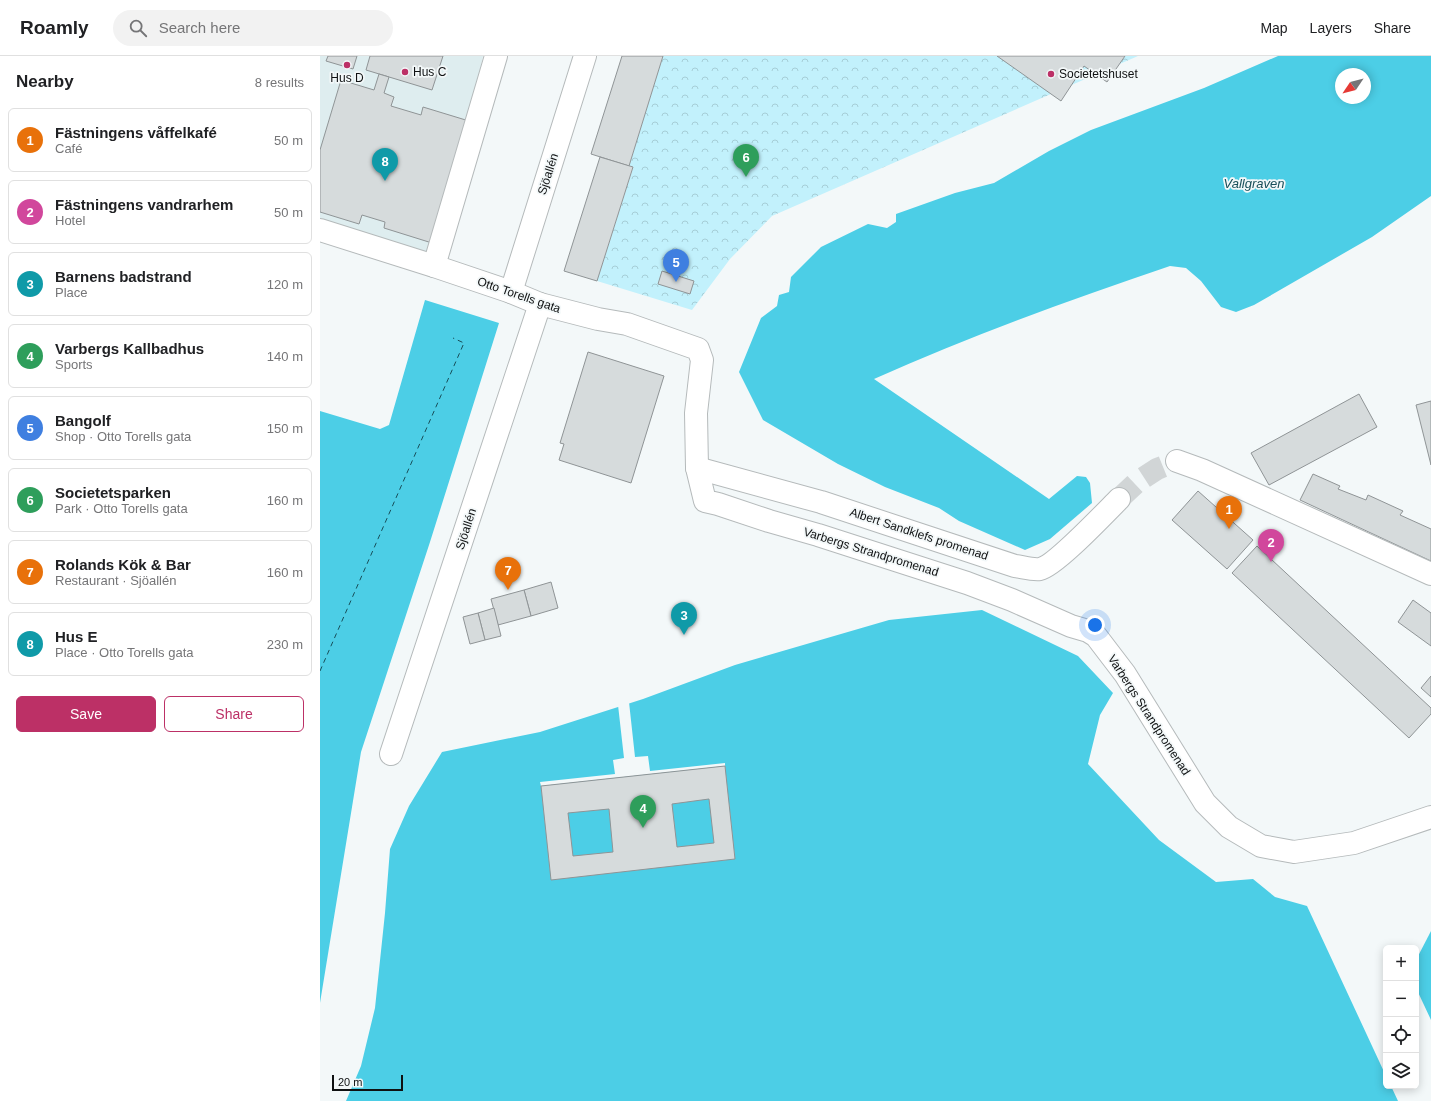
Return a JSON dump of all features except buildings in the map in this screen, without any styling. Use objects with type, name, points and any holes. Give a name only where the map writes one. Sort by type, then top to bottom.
[{"type":"street","points":[[434,266],[496,56]]},
{"type":"street","name":"Sjöallén","points":[[511,292],[585,56]]},
{"type":"street","name":"Otto Torells gata","points":[[320,230],[434,266],[511,292],[540,304],[598,320],[627,324],[698,349],[702,360],[696,413],[696,468]]},
{"type":"street","name":"Sjöallén","points":[[391,754],[540,304]]},
{"type":"street","points":[[1177,461],[1202,470],[1431,574]]},
{"type":"street","name":"Albert Sandklefs promenad","points":[[696,468],[821,502],[1015,566],[1031,569],[1040,569],[1057,560],[1119,499]]},
{"type":"street","name":"Varbergs Strandpromenad","points":[[696,468],[705,501],[967,583],[1012,600],[1071,626],[1088,631],[1096,636],[1125,674],[1205,803],[1229,827],[1261,846],[1294,852],[1354,843],[1431,817]]},
{"type":"shaded area","points":[[320,56],[483,56],[469,121],[427,255],[320,221]]},
{"type":"green space","points":[[663,56],[1138,56],[772,216],[730,259],[692,310],[597,281],[633,168],[629,166]]},
{"type":"water","name":"Vallgraven","points":[[1278,56],[1431,56],[1431,196],[1372,237],[1254,305],[1236,312],[1221,307],[1201,281],[1186,268],[1170,266],[1020,319],[874,379],[1049,499],[1077,476],[1086,477],[1090,483],[1092,503],[1050,539],[1025,550],[959,521],[939,508],[885,487],[838,464],[763,420],[739,372],[761,318],[777,306],[779,295],[789,292],[791,277],[821,247],[868,224],[887,228],[896,222],[896,214],[955,193],[994,183],[1049,151],[1091,130],[1204,88]]},
{"type":"water","points":[[425,300],[499,323],[430,542],[361,752],[320,1003],[320,411],[380,429],[389,425]]},
{"type":"water","points":[[982,610],[1078,656],[1113,693],[1100,715],[1088,764],[1159,840],[1216,882],[1253,879],[1275,897],[1307,906],[1383,1070],[1383,1089],[1392,1089],[1398,1101],[346,1101],[361,1066],[375,1008],[390,849],[409,806],[442,752],[540,732],[643,699],[735,665],[889,620]]},
{"type":"water","points":[[1431,931],[1431,1020],[1419,994],[1419,954]]},
{"type":"pier","points":[[629,702],[635,757],[648,756],[650,771],[725,763],[725,766],[541,786],[540,782],[615,774],[613,760],[624,758],[618,705]]},
{"type":"ferry route","points":[[320,671],[464,343],[453,338]]},
{"type":"tunnel","points":[[1119,499],[1137,482],[1157,469],[1177,461]]},
{"type":"place","name":"Hus D","points":[[347,65]]},
{"type":"place","name":"Hus C","points":[[405,72]]},
{"type":"place","name":"Societetshuset","points":[[1051,74]]},
{"type":"place","name":"Societetsparken","points":[[746,177]]},
{"type":"place","name":"Hus E","points":[[385,181]]},
{"type":"place","name":"Bangolf","points":[[676,282]]},
{"type":"place","name":"Fästningens våffelkafé","points":[[1229,529]]},
{"type":"place","name":"Fästningens vandrarhem","points":[[1271,562]]},
{"type":"place","name":"Rolands Kök & Bar","points":[[508,590]]},
{"type":"place","name":"Barnens badstrand","points":[[684,635]]},
{"type":"place","name":"Varbergs Kallbadhus","points":[[643,828]]}]
